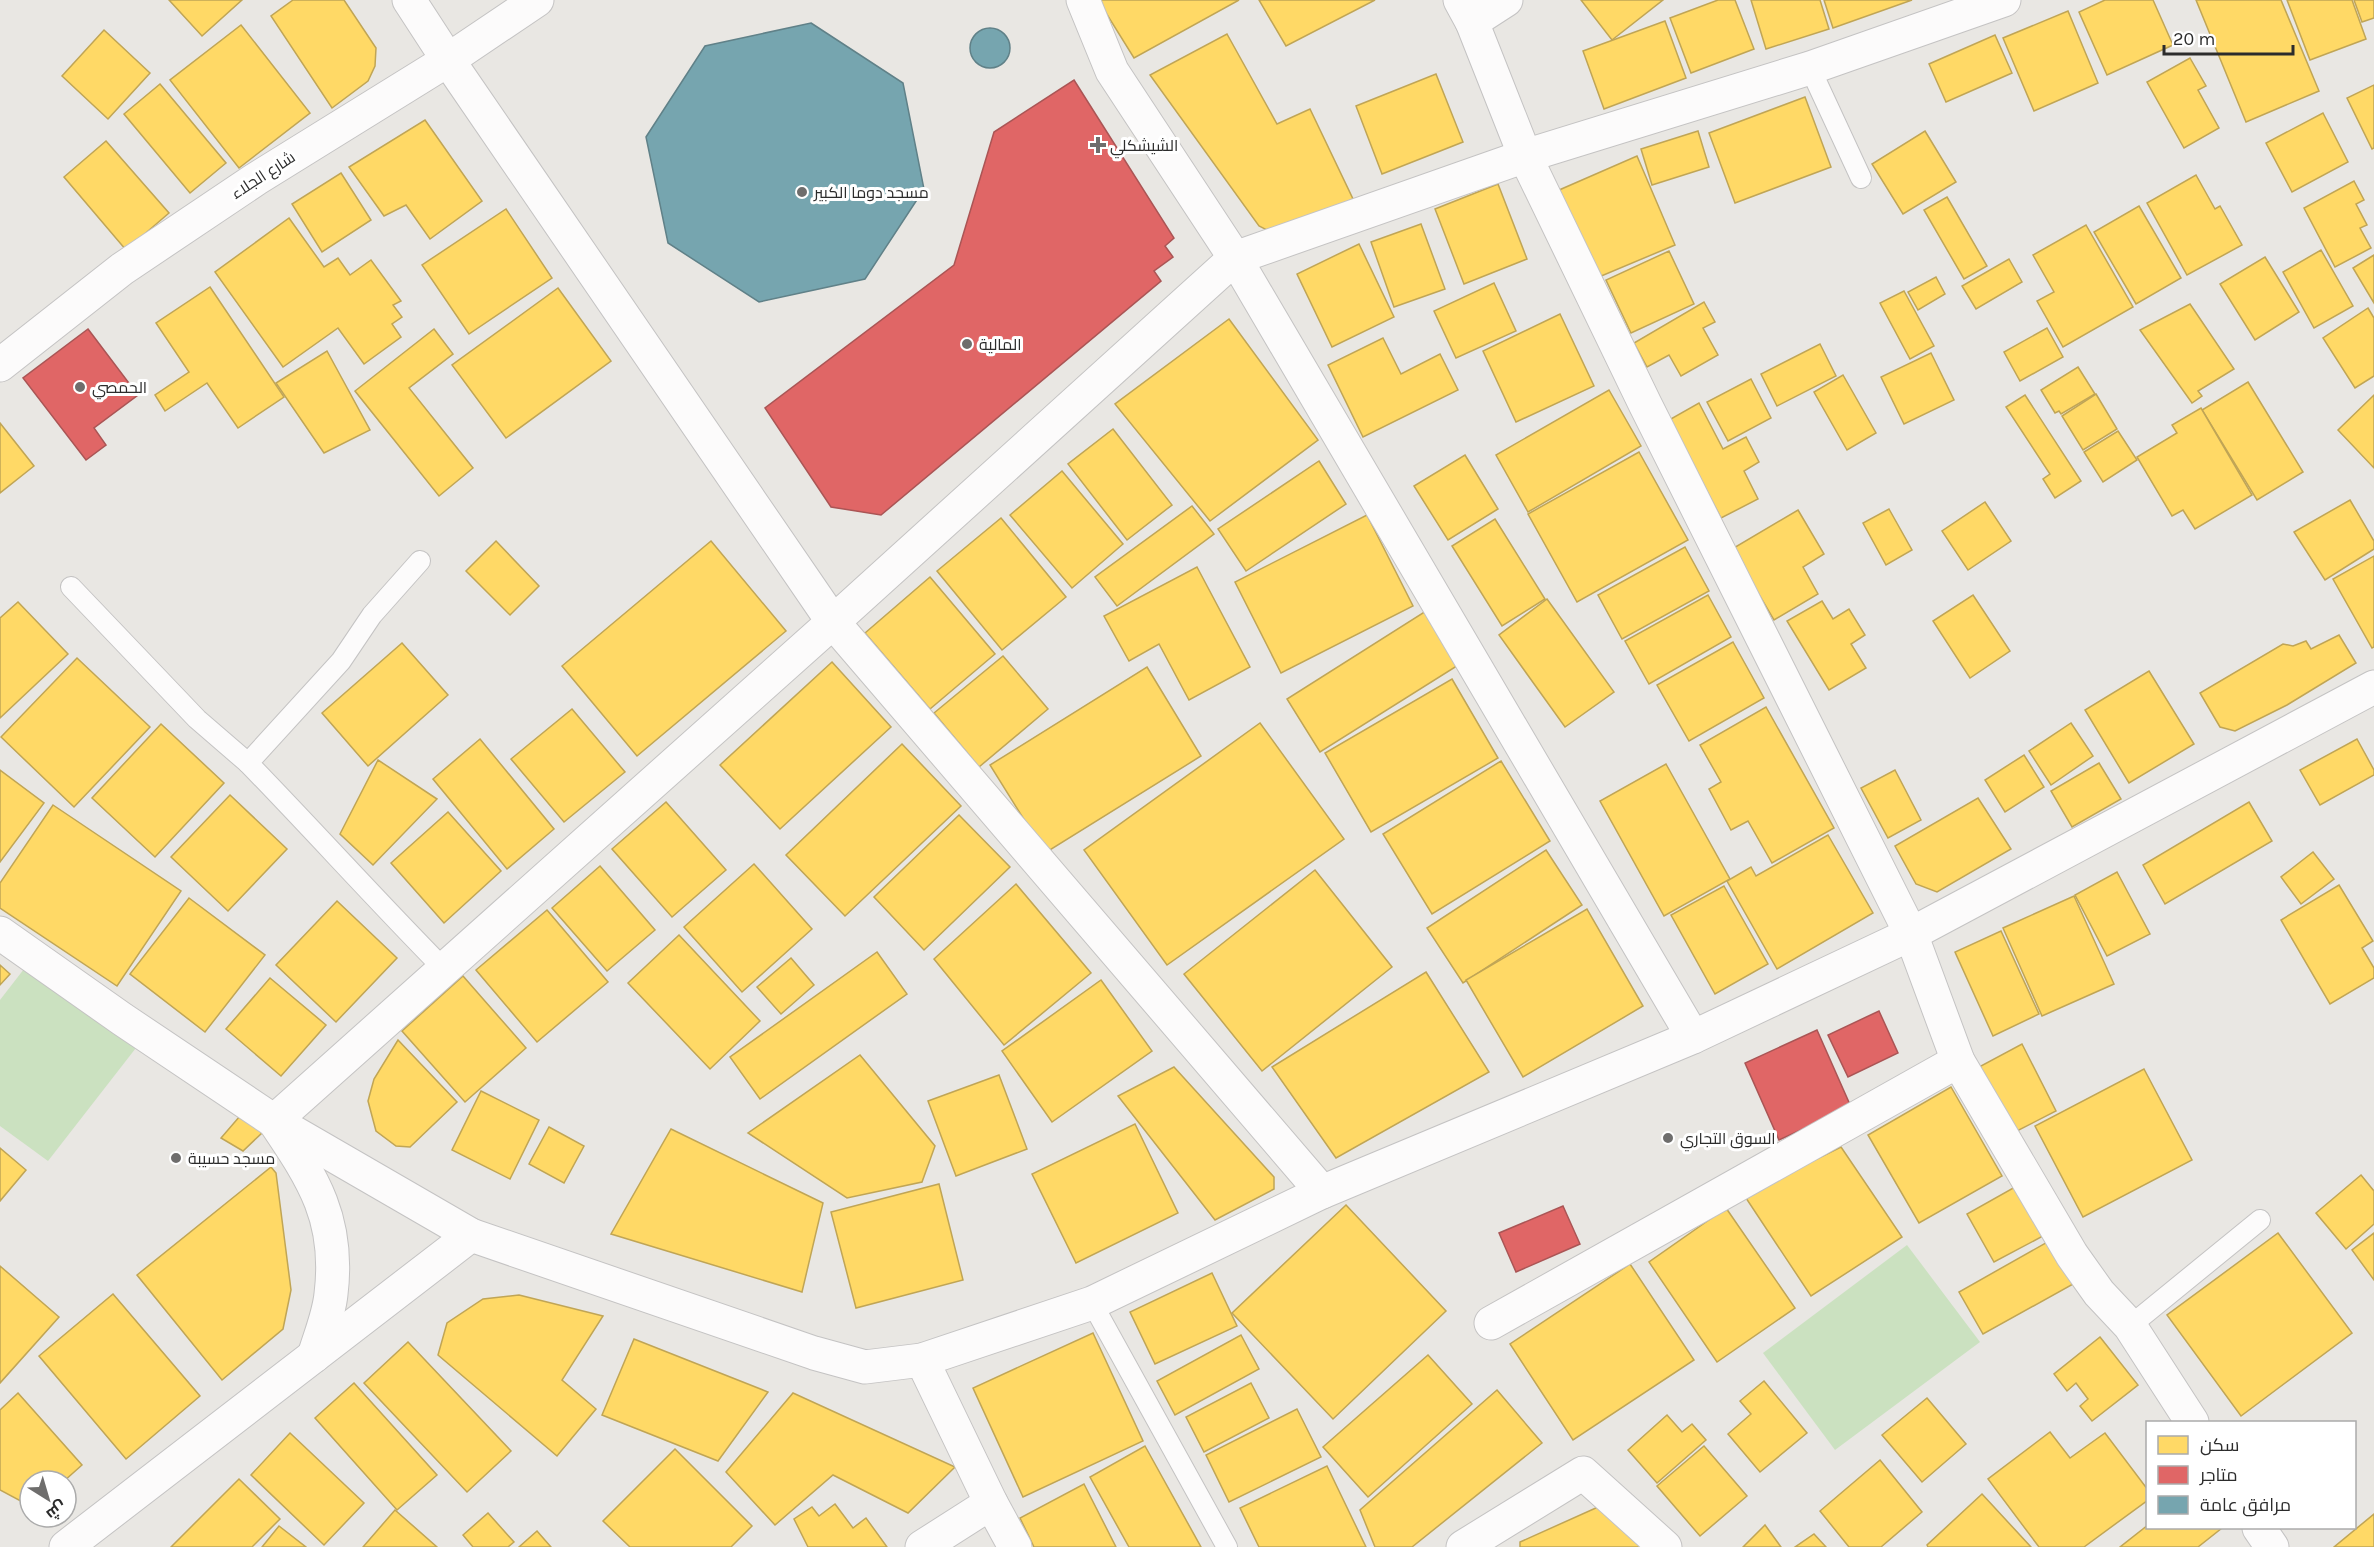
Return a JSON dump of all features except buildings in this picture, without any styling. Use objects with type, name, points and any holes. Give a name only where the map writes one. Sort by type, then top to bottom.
[{"type":"street","points":[[409,0],[833,622],[1322,1192]]},
{"type":"street","name":"شارع الجلاء","points":[[0,365],[122,269],[256,179],[448,60],[537,0]]},
{"type":"street","points":[[1083,0],[1112,70],[1235,258],[1692,1037]]},
{"type":"street","points":[[1506,0],[1466,11],[1525,156],[1645,404],[1911,934],[1958,1060],[2072,1255],[2098,1293],[2130,1326],[2191,1421]]},
{"type":"street","points":[[274,1121],[833,622],[1235,258],[1525,156],[1810,68],[2004,0]]},
{"type":"street","points":[[0,933],[122,1019],[274,1121],[471,1235],[814,1353],[865,1367],[922,1360],[1092,1303],[1322,1192],[1692,1037],[1911,934],[2374,687]]},
{"type":"street","points":[[1491,1323],[1958,1060]]},
{"type":"street","points":[[274,1121],[309,1173],[324,1206],[334,1251],[331,1296],[314,1356]]},
{"type":"street","points":[[80,1544],[314,1356],[471,1235]]},
{"type":"street","points":[[922,1360],[991,1503],[1015,1547]]},
{"type":"street","points":[[1463,1547],[1583,1473],[1663,1546]]},
{"type":"street","points":[[922,1547],[991,1503]]},
{"type":"street","points":[[2260,1529],[2272,1547]]},
{"type":"lane","points":[[1810,68],[1861,178]]},
{"type":"lane","points":[[248,763],[341,662],[372,615],[420,561]]},
{"type":"lane","points":[[71,586],[197,718],[248,763],[324,842],[353,876],[443,968]]},
{"type":"lane","points":[[2130,1326],[2260,1220]]},
{"type":"lane","points":[[1092,1303],[1227,1547]]},
{"type":"green space","points":[[24,969],[139,1044],[48,1161],[0,1126],[0,1000]]},
{"type":"green space","points":[[1907,1245],[1980,1342],[1835,1450],[1763,1353]]},
{"type":"place","name":"الشيشكلي","points":[[1098,145]]},
{"type":"place","name":"مسجد دوما الكبير","points":[[802,192]]},
{"type":"place","name":"المالية","points":[[967,344]]},
{"type":"place","name":"الحمصي","points":[[80,387]]},
{"type":"place","name":"السوق التجاري","points":[[1668,1138]]},
{"type":"place","name":"مسجد حسيبة","points":[[176,1158]]}]
